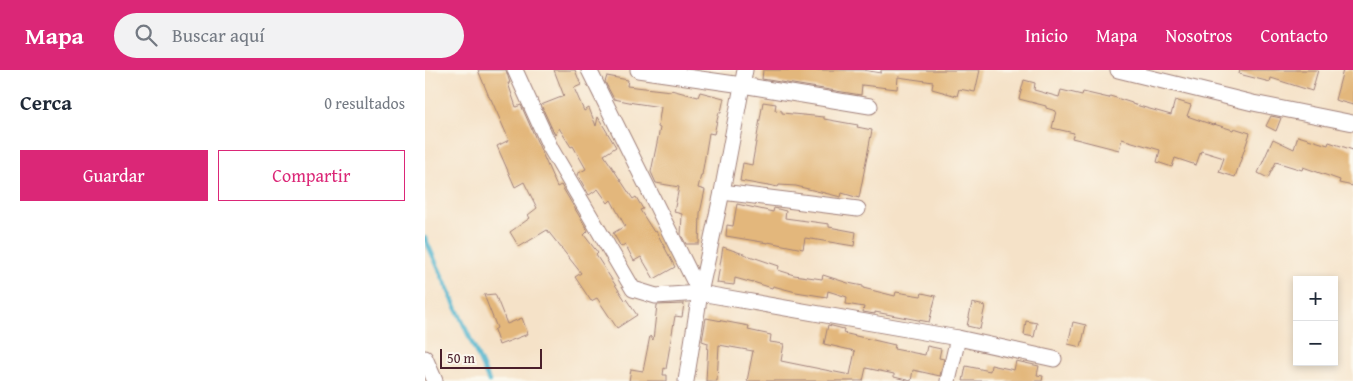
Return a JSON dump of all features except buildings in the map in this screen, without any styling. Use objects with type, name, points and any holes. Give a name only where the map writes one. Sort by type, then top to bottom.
[{"type":"street","points":[[515,70],[551,149],[633,290],[657,296],[700,293],[958,338],[1054,359]]},
{"type":"street","points":[[589,70],[700,293]]},
{"type":"street","points":[[638,70],[743,77],[870,106]]},
{"type":"street","points":[[1118,70],[1253,103],[1353,123]]},
{"type":"street","points":[[686,381],[700,293],[743,77]]},
{"type":"street","points":[[721,192],[857,209]]},
{"type":"street","points":[[948,381],[958,338]]},
{"type":"street","points":[[425,358],[435,381]]},
{"type":"waterway","points":[[425,238],[489,381]]}]
